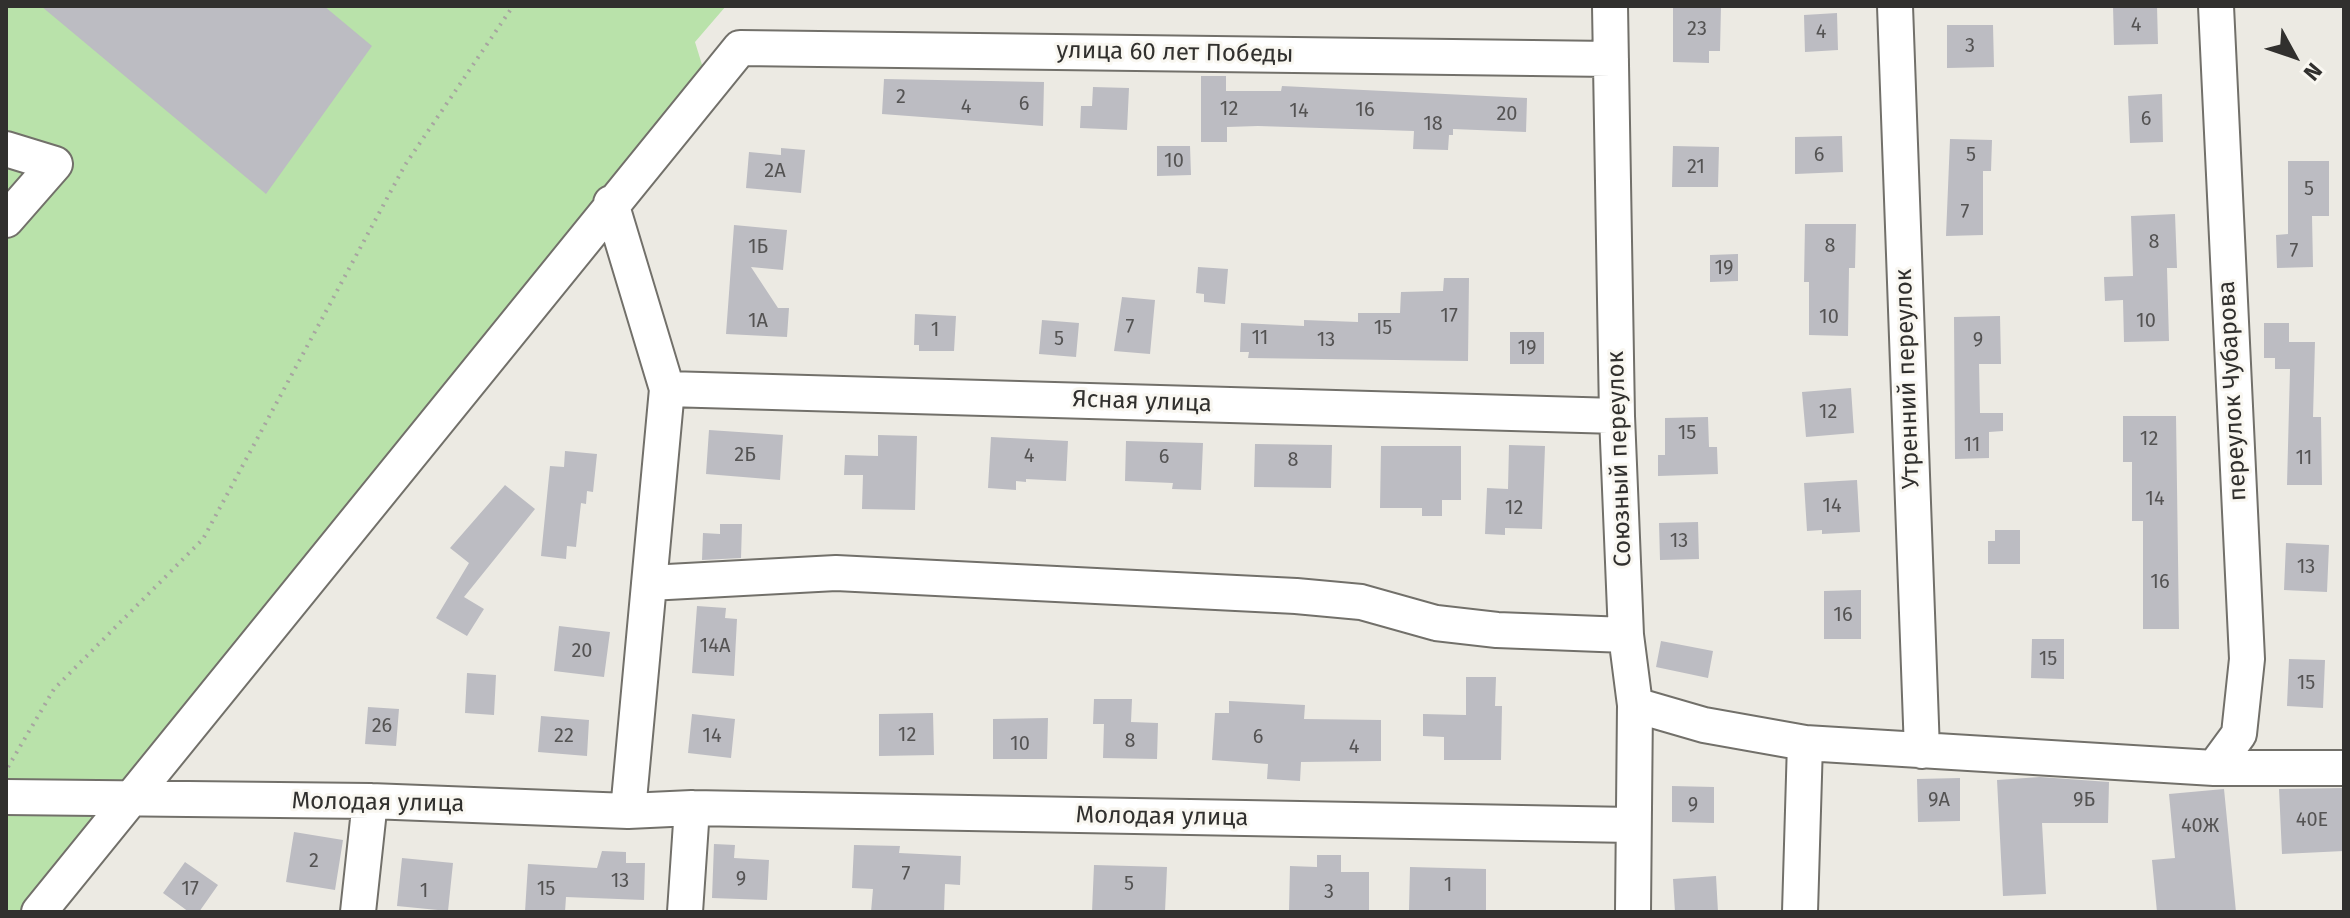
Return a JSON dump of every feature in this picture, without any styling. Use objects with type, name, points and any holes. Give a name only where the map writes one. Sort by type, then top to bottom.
[{"type":"street","name":"Союзный переулок","points":[[1610,6],[1617,416],[1626,635],[1635,705],[1633,912]]},
{"type":"street","name":"Утренний переулок","points":[[1895,6],[1922,751]]},
{"type":"street","name":"переулок Чубарова","points":[[2214,768],[2239,734],[2247,659],[2216,6]]},
{"type":"street","name":"улица 60 лет Победы","points":[[611,203],[740,48],[1611,59]]},
{"type":"street","points":[[6,149],[55,164],[6,220]]},
{"type":"street","points":[[611,203],[667,389],[628,811]]},
{"type":"street","points":[[39,912],[611,203]]},
{"type":"street","name":"Ясная улица","points":[[667,389],[1617,416]]},
{"type":"street","points":[[649,583],[836,573],[1296,596],[1361,602],[1436,623],[1497,630],[1626,635]]},
{"type":"street","points":[[1635,705],[1704,725],[1805,743],[2214,768],[2344,768]]},
{"type":"street","points":[[1800,912],[1805,743]]},
{"type":"street","name":"Молодая улица","points":[[6,797],[370,801],[628,811],[692,808],[1632,825]]},
{"type":"street","points":[[358,912],[370,801]]},
{"type":"street","points":[[685,912],[692,808]]},
{"type":"path","points":[[6,769],[54,689],[203,539],[405,165],[513,6]]},
{"type":"green space","points":[[6,6],[726,6],[695,42],[703,68],[20,912],[6,912]]},
{"type":"building","points":[[41,6],[324,6],[372,46],[266,194]]},
{"type":"building","points":[[1673,6],[1721,6],[1720,51],[1709,51],[1709,63],[1673,62]]},
{"type":"building","points":[[2113,6],[2157,6],[2158,44],[2114,45]]},
{"type":"building","points":[[1837,13],[1838,50],[1805,52],[1804,15]]},
{"type":"building","points":[[1947,25],[1993,25],[1994,67],[1947,68]]},
{"type":"building","points":[[1201,76],[1226,76],[1226,91],[1281,91],[1282,86],[1527,98],[1526,132],[1453,129],[1453,135],[1449,135],[1448,150],[1413,149],[1414,131],[1227,127],[1227,142],[1201,142]]},
{"type":"building","points":[[884,79],[1044,82],[1043,126],[882,114]]},
{"type":"building","points":[[1093,87],[1129,88],[1127,130],[1080,128],[1081,106],[1092,106]]},
{"type":"building","points":[[2162,94],[2163,142],[2130,143],[2128,96]]},
{"type":"building","points":[[1842,136],[1843,172],[1795,174],[1795,137]]},
{"type":"building","points":[[1950,139],[1992,140],[1991,171],[1983,171],[1983,235],[1946,236]]},
{"type":"building","points":[[1157,146],[1190,146],[1191,175],[1157,176]]},
{"type":"building","points":[[1673,146],[1719,147],[1718,187],[1672,187]]},
{"type":"building","points":[[781,148],[805,150],[801,193],[746,188],[749,152],[781,155]]},
{"type":"building","points":[[2288,161],[2329,161],[2329,216],[2312,216],[2313,267],[2277,268],[2276,235],[2288,234]]},
{"type":"building","points":[[2175,214],[2177,268],[2167,268],[2169,341],[2124,342],[2123,300],[2105,301],[2104,277],[2133,276],[2131,216]]},
{"type":"building","points":[[1805,224],[1856,224],[1855,268],[1849,268],[1848,336],[1809,335],[1809,282],[1804,282]]},
{"type":"building","points":[[734,225],[787,230],[783,270],[751,267],[778,308],[789,308],[787,337],[726,334]]},
{"type":"building","points":[[1738,254],[1738,281],[1710,282],[1710,255]]},
{"type":"building","points":[[1198,267],[1228,269],[1225,304],[1204,302],[1204,294],[1196,293]]},
{"type":"building","points":[[1444,278],[1469,278],[1468,361],[1248,358],[1249,352],[1240,352],[1241,323],[1304,326],[1304,320],[1358,322],[1358,313],[1400,313],[1401,292],[1443,291]]},
{"type":"building","points":[[1122,297],[1155,300],[1150,354],[1114,351]]},
{"type":"building","points":[[915,314],[956,316],[954,351],[919,351],[919,345],[914,345]]},
{"type":"building","points":[[2000,316],[2001,364],[1979,364],[1980,413],[2003,413],[2003,431],[1989,432],[1989,458],[1955,459],[1954,317]]},
{"type":"building","points":[[1042,320],[1079,323],[1076,357],[1039,354]]},
{"type":"building","points":[[2264,323],[2289,323],[2289,342],[2315,342],[2313,417],[2321,417],[2322,485],[2287,485],[2290,369],[2275,369],[2275,358],[2264,358]]},
{"type":"building","points":[[1510,332],[1544,332],[1544,364],[1510,364]]},
{"type":"building","points":[[1851,388],[1854,433],[1806,437],[1802,392]]},
{"type":"building","points":[[2123,416],[2176,416],[2179,629],[2143,629],[2143,521],[2132,521],[2132,462],[2123,462]]},
{"type":"building","points":[[1708,417],[1709,447],[1717,447],[1718,474],[1658,476],[1658,455],[1665,455],[1665,418]]},
{"type":"building","points":[[709,430],[783,435],[780,480],[706,474]]},
{"type":"building","points":[[878,435],[917,436],[915,510],[862,509],[863,475],[844,475],[845,455],[878,456]]},
{"type":"building","points":[[991,437],[1068,441],[1066,481],[1026,479],[1026,482],[1016,481],[1016,490],[988,488]]},
{"type":"building","points":[[1126,441],[1203,443],[1201,490],[1172,489],[1173,483],[1125,481]]},
{"type":"building","points":[[1255,444],[1332,445],[1331,488],[1254,487]]},
{"type":"building","points":[[1509,445],[1545,446],[1542,529],[1505,528],[1505,535],[1485,534],[1487,488],[1508,489]]},
{"type":"building","points":[[1381,446],[1461,446],[1461,500],[1442,500],[1442,516],[1422,516],[1422,508],[1380,508]]},
{"type":"building","points":[[565,451],[597,454],[593,492],[587,491],[586,504],[581,503],[576,547],[567,546],[566,559],[541,556],[550,466],[564,467]]},
{"type":"building","points":[[1857,480],[1860,532],[1822,534],[1822,530],[1807,531],[1804,483]]},
{"type":"building","points":[[505,485],[535,509],[464,597],[484,609],[467,636],[436,618],[469,563],[450,548]]},
{"type":"building","points":[[1698,522],[1699,559],[1660,560],[1659,523]]},
{"type":"building","points":[[720,524],[742,524],[741,558],[702,560],[703,533],[720,534]]},
{"type":"building","points":[[1995,530],[2020,530],[2020,564],[1988,564],[1988,541],[1995,541]]},
{"type":"building","points":[[2286,543],[2329,545],[2327,592],[2284,590]]},
{"type":"building","points":[[1861,590],[1861,639],[1824,639],[1824,591]]},
{"type":"building","points":[[697,606],[726,608],[725,618],[737,619],[734,676],[692,673]]},
{"type":"building","points":[[559,626],[610,632],[604,677],[554,671]]},
{"type":"building","points":[[2032,639],[2064,639],[2064,679],[2031,678]]},
{"type":"building","points":[[1661,641],[1713,651],[1708,678],[1656,667]]},
{"type":"building","points":[[2289,659],[2325,660],[2323,708],[2287,706]]},
{"type":"building","points":[[467,673],[496,675],[494,715],[465,713]]},
{"type":"building","points":[[1466,677],[1496,677],[1495,706],[1502,706],[1501,760],[1444,760],[1444,737],[1423,736],[1423,714],[1466,715]]},
{"type":"building","points":[[1094,699],[1132,699],[1131,722],[1158,723],[1157,759],[1103,758],[1104,724],[1093,724]]},
{"type":"building","points":[[1229,701],[1305,705],[1304,719],[1381,720],[1381,761],[1301,762],[1300,781],[1267,779],[1268,764],[1212,760],[1215,713],[1229,713]]},
{"type":"building","points":[[368,707],[399,709],[396,746],[365,744]]},
{"type":"building","points":[[933,713],[934,755],[879,756],[879,714]]},
{"type":"building","points":[[692,714],[735,719],[731,758],[688,753]]},
{"type":"building","points":[[541,716],[589,720],[587,756],[538,752]]},
{"type":"building","points":[[1048,718],[1047,759],[993,759],[993,719]]},
{"type":"building","points":[[2040,777],[2109,782],[2108,823],[2042,823],[2046,894],[2003,896],[1997,780]]},
{"type":"building","points":[[1960,778],[1960,821],[1918,822],[1917,779]]},
{"type":"building","points":[[1672,786],[1714,787],[1714,823],[1672,822]]},
{"type":"building","points":[[2344,788],[2344,851],[2282,854],[2279,789]]},
{"type":"building","points":[[2224,789],[2236,912],[2157,912],[2152,860],[2175,858],[2169,794]]},
{"type":"building","points":[[294,832],[343,840],[335,890],[286,882]]},
{"type":"building","points":[[714,844],[735,845],[734,858],[769,860],[767,900],[712,898]]},
{"type":"building","points":[[854,845],[900,846],[899,853],[961,856],[960,885],[945,884],[944,912],[871,912],[873,889],[852,888]]},
{"type":"building","points":[[602,851],[626,852],[626,863],[645,863],[644,900],[566,897],[565,912],[525,912],[528,864],[597,868]]},
{"type":"building","points":[[1317,855],[1341,855],[1341,872],[1369,872],[1369,912],[1289,912],[1290,866],[1317,867]]},
{"type":"building","points":[[402,858],[453,863],[448,911],[397,906]]},
{"type":"building","points":[[185,862],[218,885],[199,912],[189,912],[163,893]]},
{"type":"building","points":[[1094,865],[1167,867],[1165,912],[1092,912]]},
{"type":"building","points":[[1410,867],[1486,869],[1486,911],[1409,910]]},
{"type":"building","points":[[1716,876],[1718,912],[1675,912],[1673,879]]}]
